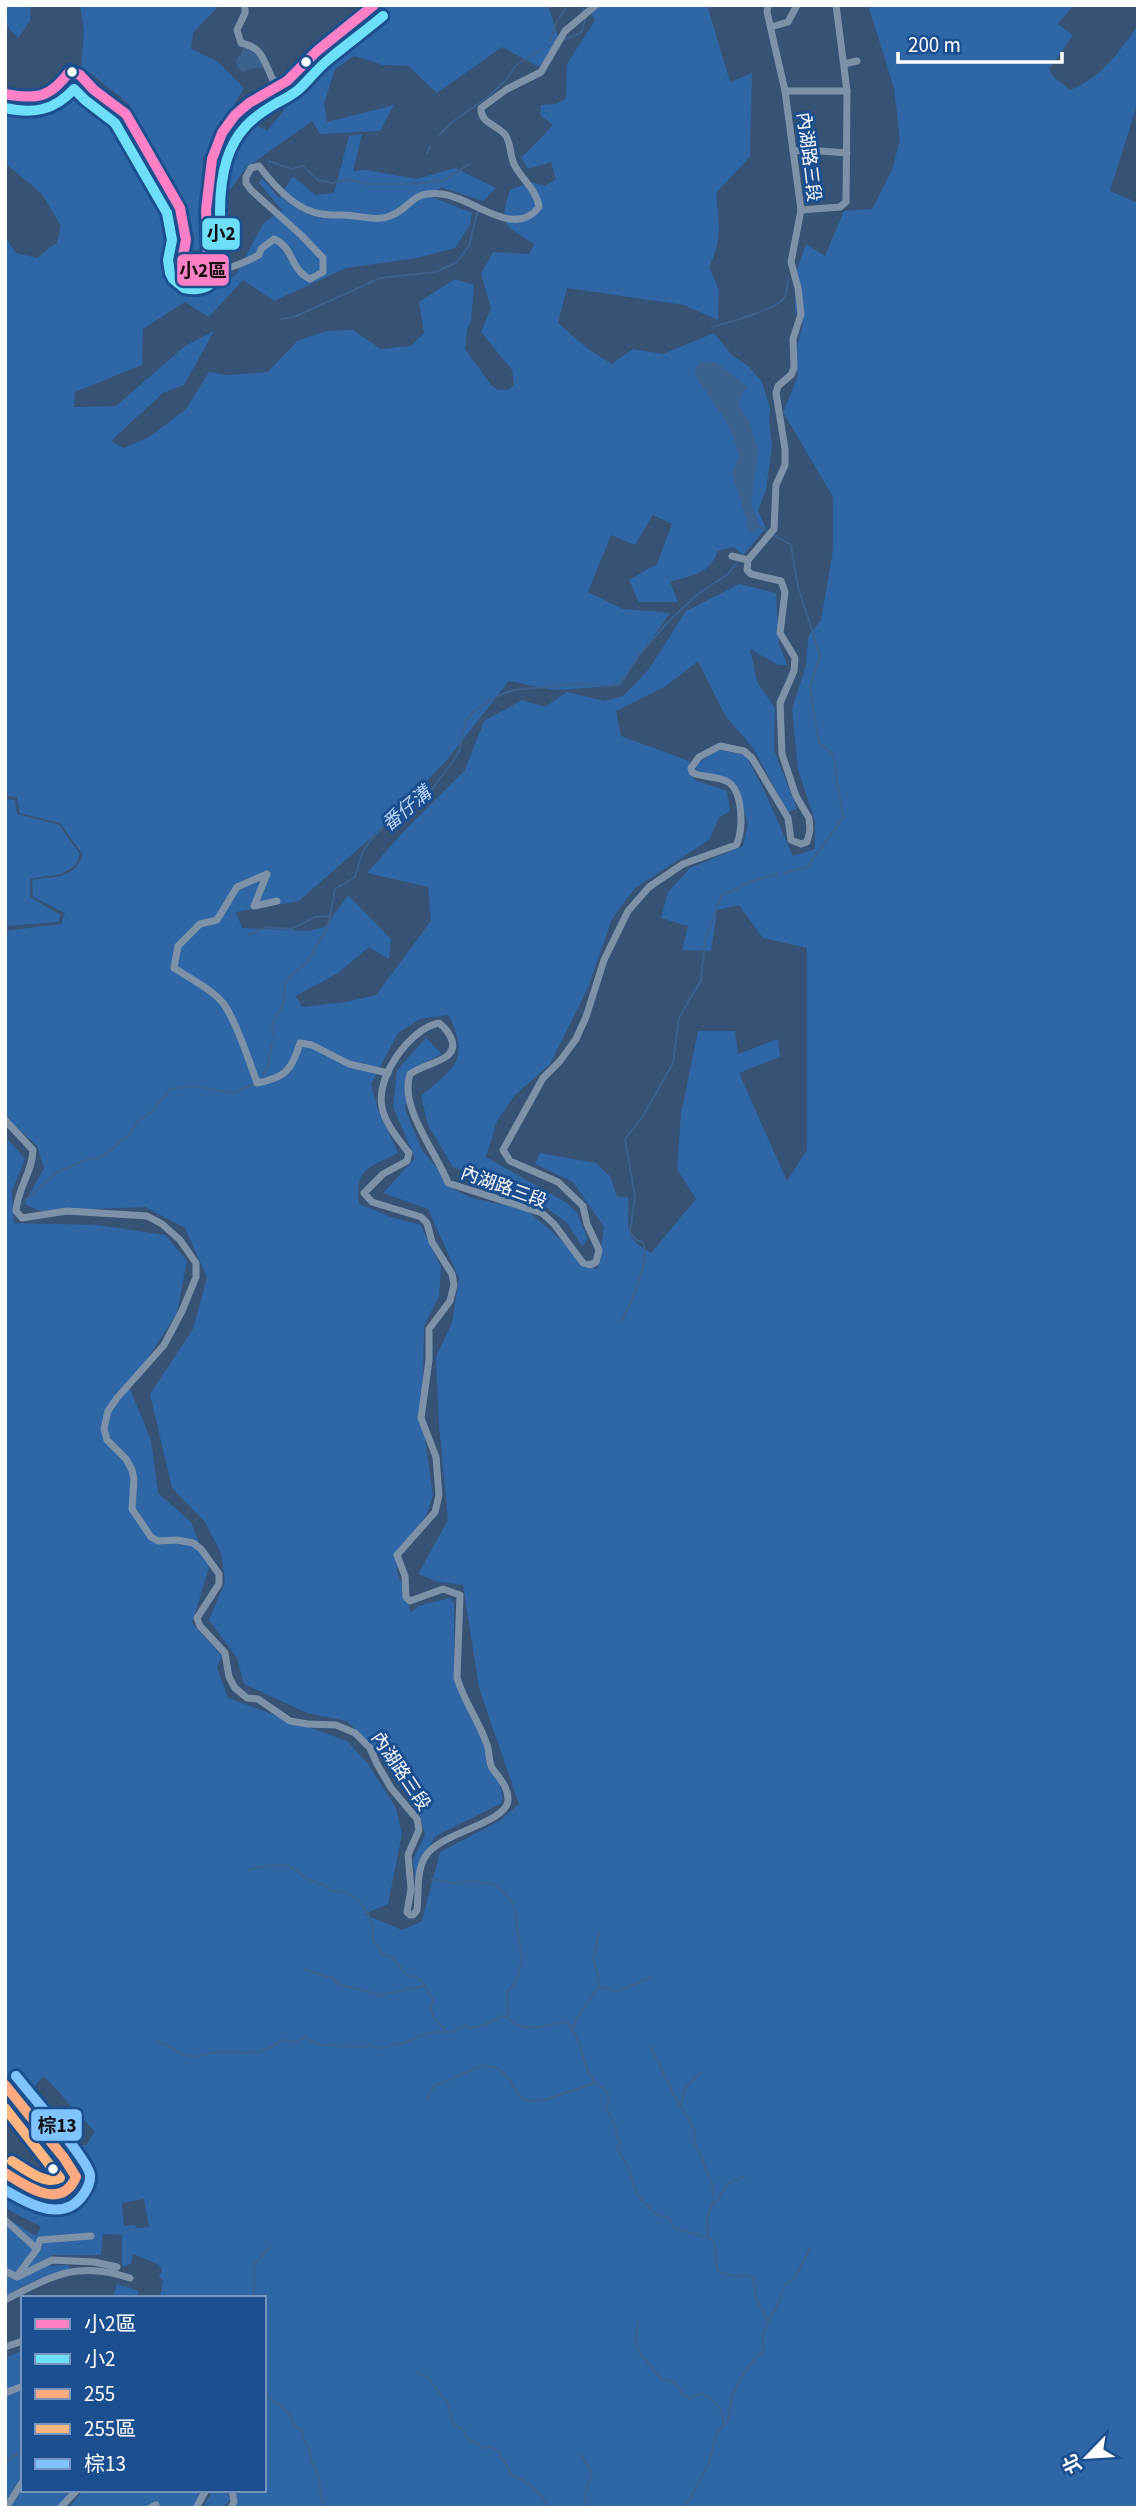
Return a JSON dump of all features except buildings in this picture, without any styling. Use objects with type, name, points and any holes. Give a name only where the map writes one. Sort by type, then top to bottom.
[{"type":"street","points":[[245,5],[245,13],[237,30],[241,43],[254,46],[261,54],[273,80],[284,83]]},
{"type":"street","points":[[202,272],[208,258],[206,210],[212,159],[222,133],[248,103],[284,83],[317,51],[374,5]]},
{"type":"street","points":[[5,94],[28,99],[49,94],[70,71],[80,75],[94,90],[126,114],[180,208],[186,240],[182,261],[184,270],[189,275],[238,266],[260,255],[261,249],[274,239],[282,242],[289,251],[300,275],[310,279],[323,272],[323,258],[246,183],[251,168],[259,166],[275,187],[319,214],[365,218],[391,216],[423,193],[445,194],[502,218],[519,220],[532,217],[539,207],[538,200],[512,162],[507,137],[484,119],[481,108],[507,89],[541,72],[565,32],[596,5]]},
{"type":"street","name":"內湖路三段","points":[[5,1120],[33,1150],[33,1164],[17,1195],[16,1211],[22,1218],[67,1211],[147,1216],[162,1224],[193,1256],[196,1277],[183,1311],[163,1345],[113,1405],[104,1424],[104,1435],[127,1459],[134,1479],[132,1509],[151,1537],[158,1541],[193,1543],[201,1549],[219,1574],[219,1584],[197,1618],[200,1626],[225,1653],[229,1677],[235,1688],[247,1698],[258,1699],[276,1709],[290,1721],[336,1725],[355,1733],[370,1748],[391,1788],[417,1819],[419,1830],[408,1855],[411,1889],[407,1912],[414,1915],[417,1910],[420,1870],[426,1854],[458,1833],[482,1824],[500,1813],[508,1800],[502,1779],[491,1766],[487,1743],[457,1678],[460,1595],[443,1589],[410,1601],[406,1598],[405,1576],[397,1555],[435,1512],[439,1495],[436,1457],[421,1418],[429,1360],[429,1329],[450,1301],[454,1285],[452,1274],[432,1242],[427,1223],[421,1217],[372,1202],[364,1194],[383,1174],[407,1161],[409,1153],[393,1132],[382,1108],[381,1099],[388,1073],[395,1058],[412,1037],[432,1024],[439,1023],[448,1030],[452,1041],[447,1056],[410,1074],[406,1086],[412,1110],[441,1164],[448,1183],[542,1213],[554,1224],[583,1263],[590,1265],[596,1262],[599,1250],[587,1224],[583,1206],[558,1182],[510,1161],[503,1150],[543,1078],[576,1039],[604,960],[628,911],[649,887],[683,864],[736,845],[739,839],[742,817],[734,790],[728,782],[695,774],[691,768],[699,757],[720,746],[744,751],[752,758],[788,818],[791,840],[801,844],[807,842],[810,830],[809,818],[796,796],[782,754],[780,703],[793,671],[795,658],[780,633],[785,589],[778,580],[751,574],[747,569],[748,560],[771,533],[776,485],[786,457],[776,393],[778,386],[794,368],[793,339],[801,314],[791,262],[801,210],[785,91],[767,12],[768,5]]},
{"type":"street","points":[[771,27],[788,22],[797,5]]},
{"type":"street","points":[[801,210],[840,207],[846,202],[847,91],[836,5]]},
{"type":"street","points":[[844,64],[857,61]]},
{"type":"street","points":[[785,91],[847,91]]},
{"type":"street","points":[[793,151],[847,153]]},
{"type":"street","points":[[732,556],[748,560]]},
{"type":"street","points":[[276,901],[254,906],[267,874],[237,887],[217,920],[200,924],[178,946],[174,968],[196,981],[223,1003],[246,1051],[257,1083],[277,1079],[294,1063],[300,1043],[312,1045],[349,1064],[388,1073]]},
{"type":"street","points":[[5,2085],[64,2158],[76,2177],[67,2192],[56,2196],[39,2192],[5,2173]]},
{"type":"street","points":[[5,2220],[37,2249]]},
{"type":"street","points":[[17,2277],[37,2249],[40,2240],[91,2236]]},
{"type":"street","points":[[17,2277],[52,2260],[94,2262],[117,2267]]},
{"type":"street","points":[[5,2300],[40,2281],[88,2269],[130,2278]]},
{"type":"street","points":[[5,2271],[17,2277]]},
{"type":"street","points":[[6,2508],[21,2484]]},
{"type":"street","points":[[61,2508],[75,2492]]},
{"type":"street","points":[[196,2508],[205,2492]]},
{"type":"shaded area","points":[[5,5],[31,5],[30,21],[18,38],[5,24]]},
{"type":"shaded area","points":[[80,5],[220,5],[193,33],[191,49],[217,61],[244,88],[203,158],[200,250],[192,250],[194,236],[171,179],[128,103],[81,66],[84,30]]},
{"type":"shaded area","points":[[381,5],[548,5],[559,40],[539,67],[502,47],[437,93],[408,66],[383,65],[354,56],[335,69],[324,104],[327,122],[394,105],[380,131],[320,134],[312,121],[245,169],[231,189],[211,189],[232,130],[247,119],[267,131],[304,85],[318,53]]},
{"type":"shaded area","points":[[587,5],[707,5],[730,82],[752,73],[750,157],[716,193],[718,239],[709,267],[719,290],[718,320],[684,305],[567,288],[558,323],[588,349],[612,364],[633,349],[663,354],[714,333],[732,355],[748,366],[762,382],[770,408],[772,445],[766,490],[758,511],[766,528],[743,555],[734,547],[718,551],[705,570],[670,582],[678,602],[639,602],[629,580],[657,564],[672,524],[653,515],[635,545],[611,535],[588,592],[623,609],[670,613],[619,686],[554,690],[509,681],[446,761],[373,836],[299,901],[236,912],[242,928],[308,931],[325,927],[348,895],[391,939],[389,959],[369,947],[338,973],[296,996],[302,1007],[346,1002],[376,995],[431,921],[428,887],[367,873],[403,832],[465,770],[484,721],[522,700],[545,707],[567,692],[605,701],[623,696],[649,669],[686,611],[739,584],[776,593],[779,644],[787,665],[778,665],[750,649],[757,682],[775,708],[774,750],[797,809],[788,812],[753,748],[725,715],[698,661],[666,686],[616,711],[621,736],[689,761],[689,773],[695,780],[727,791],[730,811],[719,818],[709,840],[635,888],[612,919],[587,990],[550,1064],[515,1095],[497,1121],[486,1157],[567,1203],[577,1213],[588,1239],[582,1246],[567,1223],[530,1196],[453,1167],[428,1125],[421,1096],[450,1070],[458,1053],[455,1030],[449,1015],[420,1019],[398,1033],[371,1084],[378,1110],[398,1153],[366,1170],[359,1183],[359,1204],[421,1225],[441,1267],[439,1296],[424,1325],[422,1415],[433,1495],[427,1514],[404,1547],[397,1571],[411,1613],[418,1606],[450,1598],[454,1603],[454,1669],[487,1739],[488,1756],[502,1794],[502,1803],[434,1837],[419,1875],[415,1876],[413,1860],[425,1835],[419,1812],[387,1762],[347,1721],[307,1713],[244,1684],[237,1658],[209,1620],[225,1582],[221,1553],[205,1522],[172,1488],[150,1394],[193,1329],[207,1277],[185,1228],[145,1207],[40,1211],[24,1204],[44,1168],[37,1146],[5,1116],[5,931],[61,924],[65,913],[33,897],[32,880],[69,873],[83,855],[60,823],[20,813],[17,797],[5,796],[5,237],[16,253],[37,258],[57,242],[61,226],[42,194],[5,163],[5,107],[42,105],[69,90],[124,136],[171,210],[183,287],[235,276],[263,224],[282,210],[259,183],[260,180],[263,179],[279,198],[293,176],[315,195],[334,193],[349,136],[362,134],[353,171],[366,170],[417,179],[455,168],[496,188],[483,201],[441,187],[432,197],[472,213],[470,225],[455,248],[417,258],[346,268],[274,301],[243,280],[209,317],[185,302],[143,329],[142,365],[75,392],[74,407],[116,406],[185,346],[214,331],[184,385],[163,393],[111,441],[124,448],[149,437],[186,409],[209,372],[227,375],[268,372],[297,341],[326,331],[353,330],[381,349],[411,346],[424,333],[419,302],[455,279],[474,285],[465,349],[492,386],[499,390],[510,389],[514,385],[512,370],[481,332],[491,308],[481,274],[493,252],[529,254],[534,244],[507,224],[506,202],[510,190],[530,182],[545,186],[556,179],[551,162],[528,169],[521,158],[553,125],[540,115],[541,105],[556,104],[566,98],[567,64],[595,20]]},
{"type":"shaded area","points":[[868,5],[1074,5],[1058,24],[1073,35],[1049,69],[1053,76],[1070,90],[1100,71],[1138,25],[1138,102],[1110,191],[1138,203],[1138,2508],[234,2508],[235,2492],[266,2492],[266,2296],[160,2296],[163,2280],[159,2277],[162,2269],[159,2265],[133,2254],[131,2264],[122,2267],[122,2235],[103,2234],[101,2255],[51,2255],[50,2266],[68,2265],[70,2269],[38,2279],[5,2296],[5,2217],[36,2236],[41,2227],[5,2208],[5,2182],[45,2204],[67,2207],[76,2203],[85,2195],[83,2183],[64,2152],[71,2146],[86,2145],[94,2133],[45,2077],[41,2078],[25,2100],[14,2091],[5,2077],[5,1136],[25,1159],[12,1191],[14,1223],[98,1225],[165,1235],[187,1261],[177,1313],[129,1387],[151,1440],[158,1493],[191,1522],[209,1568],[192,1623],[222,1656],[217,1667],[228,1698],[347,1741],[368,1764],[396,1808],[402,1834],[388,1904],[364,1914],[402,1930],[422,1921],[440,1852],[501,1820],[519,1804],[479,1688],[463,1585],[438,1582],[418,1574],[448,1520],[436,1356],[452,1323],[459,1278],[428,1209],[383,1193],[415,1158],[393,1107],[397,1070],[426,1038],[442,1054],[414,1068],[405,1109],[422,1150],[455,1190],[472,1198],[527,1210],[561,1240],[583,1265],[598,1269],[604,1227],[573,1182],[535,1164],[540,1153],[596,1163],[610,1176],[617,1197],[628,1197],[631,1236],[651,1253],[696,1199],[677,1169],[681,1114],[698,1031],[735,1031],[738,1054],[778,1039],[780,1057],[739,1073],[787,1181],[807,1150],[807,948],[763,938],[739,905],[717,910],[711,951],[682,950],[688,926],[661,918],[668,892],[690,868],[743,846],[748,824],[736,784],[726,778],[697,772],[696,765],[717,750],[745,754],[793,856],[815,849],[815,821],[798,769],[792,709],[806,665],[808,637],[821,620],[833,550],[833,497],[783,412],[798,376],[795,354],[803,324],[795,310],[796,272],[806,244],[825,256],[844,211],[872,209],[892,170],[900,140],[894,88]],"holes":[[[144,2199],[149,2227],[136,2228],[135,2225],[124,2226],[122,2203]]]},
{"type":"shaded area","points":[[244,48],[252,48],[265,63],[262,69],[242,72],[238,68],[236,61]]},
{"type":"shaded area","points":[[715,362],[748,387],[741,394],[739,406],[750,423],[758,452],[751,503],[760,526],[753,533],[748,530],[732,473],[739,456],[734,438],[726,421],[696,377],[695,369],[700,363]]},
{"type":"shaded area","points":[[5,799],[15,800],[17,814],[59,825],[80,854],[76,865],[61,874],[30,879],[30,897],[60,915],[59,922],[5,926]]},
{"type":"shaded area","points":[[5,2095],[48,2146],[44,2150],[19,2124],[5,2119]]},
{"type":"shaded area","points":[[117,2284],[139,2291],[137,2296],[113,2296]]},
{"type":"shaded area","points":[[21,2351],[21,2492],[66,2492],[69,2495],[56,2508],[5,2508],[5,2358]]},
{"type":"shaded area","points":[[81,2492],[202,2492],[193,2508],[69,2508]]},
{"type":"shaded area","points":[[213,2492],[227,2492],[230,2500],[221,2507],[202,2508]]},
{"type":"waterway","points":[[5,12],[9,5]]},
{"type":"waterway","points":[[550,41],[556,23],[568,5]]},
{"type":"waterway","points":[[581,5],[584,12]]},
{"type":"waterway","points":[[563,40],[581,33],[586,18]]},
{"type":"waterway","points":[[438,136],[451,123],[489,96],[507,79],[516,65],[542,49]]},
{"type":"waterway","points":[[427,153],[430,146]]},
{"type":"waterway","points":[[269,161],[291,169],[303,166],[318,180],[333,183],[348,179],[367,184],[443,181],[469,164]]},
{"type":"waterway","points":[[281,319],[294,317],[380,278],[436,272],[457,262],[469,246],[478,210]]},
{"type":"waterway","name":"番仔溝","points":[[712,327],[772,307],[785,297],[788,280]]},
{"type":"waterway","name":"番仔溝","points":[[759,526],[769,532]]},
{"type":"waterway","name":"番仔溝","points":[[774,535],[791,545],[798,587],[820,655],[810,688],[819,743],[833,754],[843,818],[807,867],[784,873]]},
{"type":"waterway","name":"番仔溝","points":[[274,1037],[272,1024],[283,1004],[286,980],[307,962],[328,927],[335,889],[355,877],[362,853],[370,841],[406,803],[432,789],[459,751],[466,720],[473,712],[497,696],[514,690],[578,684],[611,686],[621,683],[640,654],[669,621],[699,593],[728,574],[739,560]]},
{"type":"waterway","name":"番仔溝","points":[[621,1321],[639,1282],[645,1250],[643,1242],[636,1240],[630,1232],[635,1197],[625,1139],[643,1116],[673,1063],[679,1018],[701,980],[705,941],[721,896],[752,881],[778,874]]},
{"type":"waterway","points":[[249,935],[266,927],[291,929],[315,917],[330,916]]},
{"type":"waterway","points":[[262,1078],[268,1065],[272,1043]]},
{"type":"waterway","points":[[19,1206],[57,1172],[86,1160],[99,1158],[111,1150],[130,1134],[138,1121],[154,1110],[170,1089],[193,1086],[234,1093],[255,1084]]},
{"type":"waterway","points":[[248,1870],[263,1866],[288,1865],[331,1891],[340,1891],[356,1899],[368,1914],[372,1923],[373,1941],[380,1948],[381,1955],[390,1956],[409,1977],[415,1976],[423,1982],[433,2000],[430,2006],[434,2019],[445,2029]]},
{"type":"waterway","points":[[431,1879],[493,1884],[511,1900],[522,1958],[517,1980],[507,1992],[508,2016]]},
{"type":"waterway","points":[[598,1989],[598,1976],[593,1959],[599,1933]]},
{"type":"waterway","points":[[304,1969],[332,1978],[337,1984],[381,1995],[425,1986]]},
{"type":"waterway","points":[[573,2030],[576,2021],[598,1989],[605,1988],[616,1992],[652,1977]]},
{"type":"waterway","points":[[156,2042],[166,2044],[181,2054],[196,2056],[218,2052],[259,2052],[274,2046],[280,2040],[296,2042],[305,2037],[319,2045],[370,2045],[382,2048],[426,2034],[452,2032],[465,2025],[469,2028],[485,2025],[502,2016],[528,2027],[568,2023],[579,2042],[587,2069],[595,2083],[607,2091],[609,2101],[606,2108],[620,2140],[617,2148],[629,2169],[638,2196],[657,2215],[669,2217],[674,2228],[712,2239],[719,2272],[734,2276],[747,2275],[753,2279],[756,2298],[768,2321],[762,2339],[764,2349],[746,2370],[732,2394],[728,2420],[716,2434],[709,2463],[685,2508]]},
{"type":"waterway","points":[[651,2047],[676,2099],[695,2130],[695,2143],[712,2183],[714,2198],[707,2219],[708,2236]]},
{"type":"waterway","points":[[427,2099],[439,2083],[484,2066],[497,2068],[504,2073],[526,2101],[545,2100],[595,2083]]},
{"type":"waterway","points":[[681,2105],[684,2089],[701,2072]]},
{"type":"waterway","points":[[714,2205],[727,2184],[745,2176]]},
{"type":"waterway","points":[[254,2296],[254,2265],[270,2247]]},
{"type":"waterway","points":[[768,2321],[785,2285],[794,2279],[810,2249]]},
{"type":"waterway","points":[[638,2321],[636,2343],[640,2353],[661,2379],[675,2382],[683,2395],[690,2399],[701,2393],[710,2399],[718,2405],[723,2424]]},
{"type":"waterway","points":[[417,2373],[427,2377],[447,2402],[453,2423],[465,2432],[467,2438],[484,2448],[492,2447],[499,2452],[510,2474],[533,2488],[549,2508]]},
{"type":"waterway","points":[[266,2396],[290,2414],[293,2424],[302,2431],[318,2474],[323,2508]]},
{"type":"waterway","points":[[5,2461],[18,2454],[21,2447]]},
{"type":"waterway","points":[[581,2455],[592,2473],[585,2494],[585,2508]]},
{"type":"transit line","name":"小2區","points":[[5,94],[26,97],[42,95],[56,87],[70,71],[80,75],[94,90],[126,114],[180,208],[186,240],[182,261],[184,270],[189,275],[202,272],[208,258],[206,210],[212,159],[222,133],[235,115],[249,103],[287,81],[317,51],[374,5]]},
{"type":"transit line","name":"小2","points":[[5,108],[25,111],[42,109],[59,102],[74,89],[115,123],[167,213],[172,240],[168,260],[173,279],[184,288],[199,289],[210,284],[220,264],[223,179],[227,159],[240,133],[259,115],[298,90],[324,64],[383,16]]},
{"type":"transit line","name":"棕13","points":[[5,2190],[37,2206],[63,2209],[78,2201],[90,2180],[87,2167],[79,2155],[16,2076]]},
{"type":"transit line","name":"255","points":[[5,2085],[64,2158],[76,2177],[62,2193],[53,2194],[34,2189],[5,2173]]},
{"type":"transit line","name":"255區","points":[[5,2108],[60,2178],[42,2178],[12,2161]]}]
